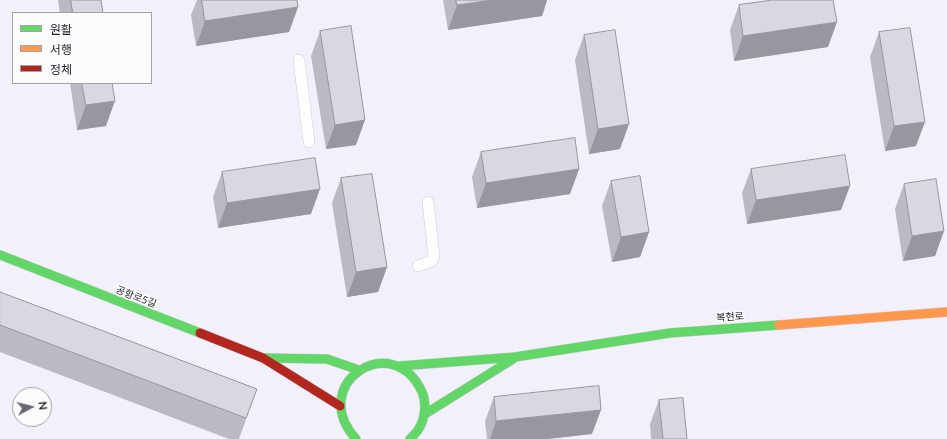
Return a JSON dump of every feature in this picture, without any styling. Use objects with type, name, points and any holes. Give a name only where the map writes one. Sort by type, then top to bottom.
[{"type":"main road","name":"공항로5길","points":[[0,255],[263,358]]},
{"type":"main road","name":"복현로","points":[[358,370],[371,365],[385,363],[400,366],[515,357],[670,333],[947,312]]},
{"type":"main road","points":[[425,414],[515,357]]},
{"type":"main road","points":[[263,358],[327,359],[358,370],[349,380],[342,392],[340,406],[342,419],[348,435],[356,439]]},
{"type":"main road","points":[[263,358],[340,406]]},
{"type":"main road","points":[[400,366],[412,374],[421,386],[425,400],[425,414],[420,428],[410,439]]},
{"type":"lane","points":[[299,60],[309,142]]},
{"type":"lane","points":[[418,266],[432,261],[434,256],[428,202]]},
{"type":"building","points":[[71,0],[101,0],[103,12],[73,12]]},
{"type":"building","points":[[202,0],[297,0],[298,7],[205,21]]},
{"type":"building","points":[[456,0],[493,0],[457,5]]},
{"type":"building","points":[[773,0],[833,0],[837,22],[743,36],[739,5]]},
{"type":"building","points":[[351,26],[365,120],[335,125],[320,31]]},
{"type":"building","points":[[910,28],[925,122],[894,126],[879,32]]},
{"type":"building","points":[[615,30],[629,124],[598,129],[584,35]]},
{"type":"building","points":[[82,84],[112,84],[115,101],[86,105]]},
{"type":"building","points":[[575,138],[579,169],[486,183],[481,152]]},
{"type":"building","points":[[845,155],[850,186],[756,200],[751,169]]},
{"type":"building","points":[[315,158],[320,189],[227,203],[222,172]]},
{"type":"building","points":[[372,174],[387,267],[356,272],[341,178]]},
{"type":"building","points":[[640,176],[649,232],[621,237],[611,181]]},
{"type":"building","points":[[936,179],[944,231],[912,236],[904,184]]},
{"type":"building","points":[[0,292],[257,389],[246,418],[0,325]]},
{"type":"building","points":[[599,386],[601,410],[496,421],[494,397]]},
{"type":"building","points":[[683,398],[687,439],[663,439],[659,400]]},
{"type":"traffic: fast","points":[[0,255],[200,333]]},
{"type":"traffic: fast","points":[[400,366],[515,357],[670,333],[779,325]]},
{"type":"traffic: fast","points":[[264,358],[327,359],[359,370]]},
{"type":"traffic: fast","points":[[425,414],[513,359]]},
{"type":"traffic: fast","points":[[356,439],[343,419],[341,399],[347,383],[359,371],[375,364],[392,365],[409,373],[424,396],[424,416],[418,430],[410,439]]},
{"type":"traffic: slow","points":[[779,325],[947,312]]},
{"type":"traffic: jam","points":[[200,333],[263,358],[340,406]]}]
